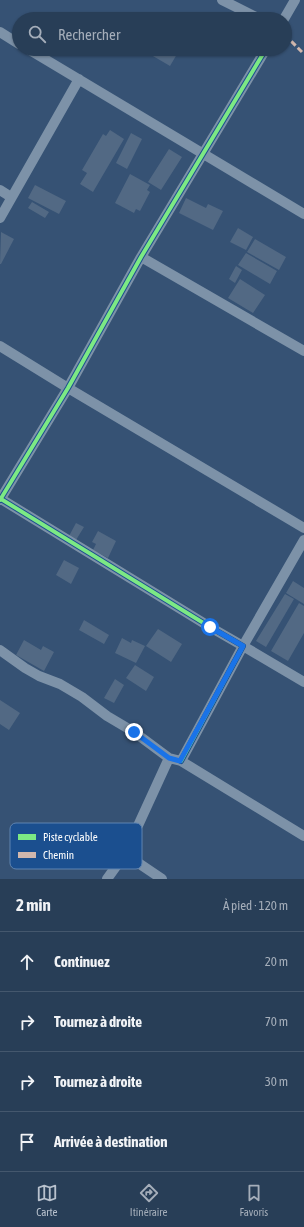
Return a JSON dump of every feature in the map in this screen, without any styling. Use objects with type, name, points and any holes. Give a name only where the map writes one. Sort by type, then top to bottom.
[{"type":"street","points":[[222,0],[246,12]]},
{"type":"street","points":[[288,12],[295,0]]},
{"type":"street","points":[[0,32],[12,40]]},
{"type":"street","points":[[40,56],[304,214]]},
{"type":"street","points":[[262,56],[202,153],[141,257],[68,388],[0,499],[210,627],[304,682]]},
{"type":"street","points":[[0,218],[11,196],[79,79]]},
{"type":"street","points":[[0,190],[11,196]]},
{"type":"street","points":[[141,257],[304,351]]},
{"type":"street","points":[[0,346],[304,528]]},
{"type":"street","points":[[180,761],[243,646],[304,540]]},
{"type":"street","points":[[0,650],[25,668],[60,684],[82,697],[107,716],[134,732],[169,758],[180,761],[304,836]]},
{"type":"street","points":[[139,823],[169,758]]},
{"type":"street","points":[[142,865],[162,879]]},
{"type":"street","points":[[107,879],[114,869]]},
{"type":"building","points":[[153,56],[176,56],[170,66]]},
{"type":"building","points":[[110,130],[124,139],[93,192],[80,184],[87,173],[82,170],[103,134],[106,136]]},
{"type":"building","points":[[131,133],[142,139],[127,169],[116,163]]},
{"type":"building","points":[[169,149],[182,157],[161,190],[148,182]]},
{"type":"building","points":[[130,174],[150,185],[147,190],[150,192],[140,211],[136,209],[134,213],[115,203]]},
{"type":"building","points":[[35,185],[66,201],[59,214],[28,198]]},
{"type":"building","points":[[186,198],[206,208],[208,204],[223,211],[213,230],[179,213]]},
{"type":"building","points":[[32,202],[49,212],[45,218],[28,208]]},
{"type":"building","points":[[238,228],[253,237],[246,250],[230,242]]},
{"type":"building","points":[[1,232],[14,239],[0,264]]},
{"type":"building","points":[[255,239],[286,257],[279,270],[247,252]]},
{"type":"building","points":[[246,253],[277,271],[270,284],[238,265]]},
{"type":"building","points":[[236,266],[242,270],[235,283],[229,279]]},
{"type":"building","points":[[240,279],[265,295],[253,313],[228,298]]},
{"type":"building","points":[[76,523],[84,527],[76,540],[69,536]]},
{"type":"building","points":[[98,531],[116,541],[108,558],[93,550],[96,544],[92,542]]},
{"type":"building","points":[[64,560],[79,568],[71,584],[56,575]]},
{"type":"building","points":[[293,581],[304,588],[304,604],[286,593]]},
{"type":"building","points":[[285,594],[294,599],[266,647],[256,641]]},
{"type":"building","points":[[299,603],[304,606],[304,633],[288,661],[271,651]]},
{"type":"building","points":[[84,620],[109,635],[104,644],[79,630]]},
{"type":"building","points":[[158,629],[182,644],[171,662],[146,646]]},
{"type":"building","points":[[122,638],[131,643],[132,640],[145,646],[136,663],[115,653]]},
{"type":"building","points":[[24,640],[41,650],[43,646],[54,652],[44,671],[16,655]]},
{"type":"building","points":[[135,665],[154,677],[146,691],[126,678]]},
{"type":"building","points":[[115,679],[124,685],[114,703],[104,698]]},
{"type":"building","points":[[0,700],[20,713],[9,730],[0,724]]},
{"type":"marked path","points":[[292,42],[304,54]]},
{"type":"cycle path","points":[[0,500],[68,388],[141,257],[262,56]]},
{"type":"cycle path","points":[[1,499],[243,646],[181,761]]},
{"type":"route","points":[[134,732],[169,758],[180,761],[243,646],[210,627]]}]
